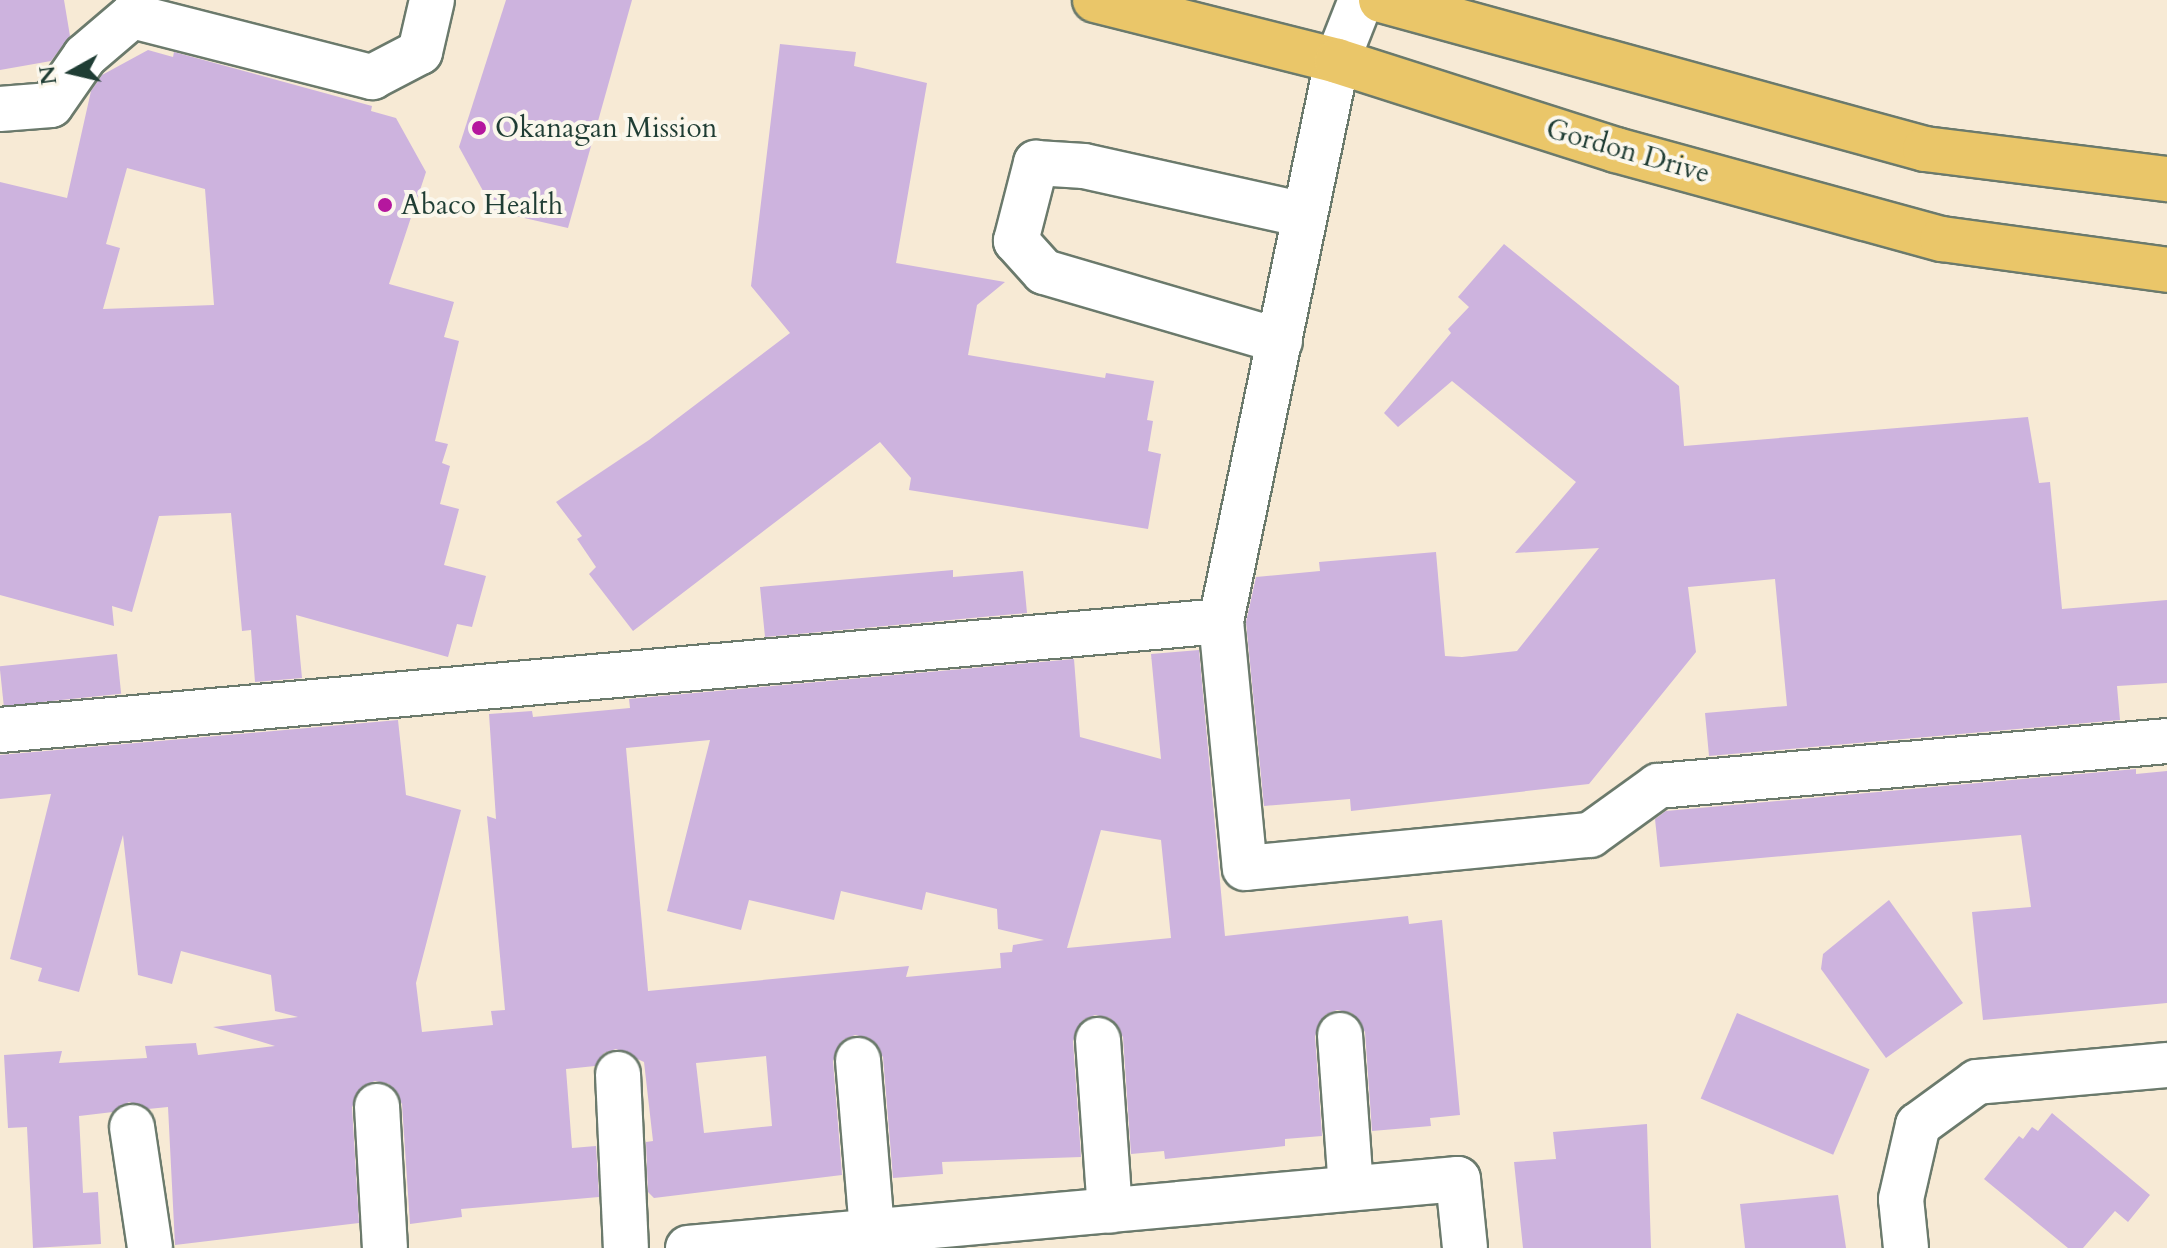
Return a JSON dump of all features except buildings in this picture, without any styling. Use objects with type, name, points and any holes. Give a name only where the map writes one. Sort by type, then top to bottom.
[{"type":"main road","name":"Gordon Drive","points":[[1095,0],[1337,61],[1616,150],[1942,239],[2167,270]]},
{"type":"main road","points":[[1381,0],[1925,149],[2167,179]]},
{"type":"lane","points":[[0,109],[51,105],[85,56],[132,16],[372,77],[420,52],[432,0]]},
{"type":"lane","points":[[1361,0],[1337,61],[1221,621],[1245,868],[1590,835],[1658,786],[2167,741]]},
{"type":"lane","points":[[1280,341],[1044,272],[1016,241],[1036,163],[1084,166],[1305,215]]},
{"type":"lane","points":[[0,730],[1221,621]]},
{"type":"lane","points":[[1340,1035],[1351,1187]]},
{"type":"lane","points":[[1098,1040],[1110,1211]]},
{"type":"lane","points":[[858,1060],[872,1232]]},
{"type":"lane","points":[[1906,1248],[1901,1199],[1918,1125],[1977,1082],[2167,1065]]},
{"type":"lane","points":[[618,1074],[626,1248]]},
{"type":"lane","points":[[377,1106],[385,1248]]},
{"type":"lane","points":[[132,1127],[150,1248]]},
{"type":"lane","points":[[688,1248],[1458,1179],[1465,1248]]},
{"type":"place","name":"Okanagan Mission","points":[[479,128]]},
{"type":"place","name":"Abaco Health","points":[[385,205]]}]
